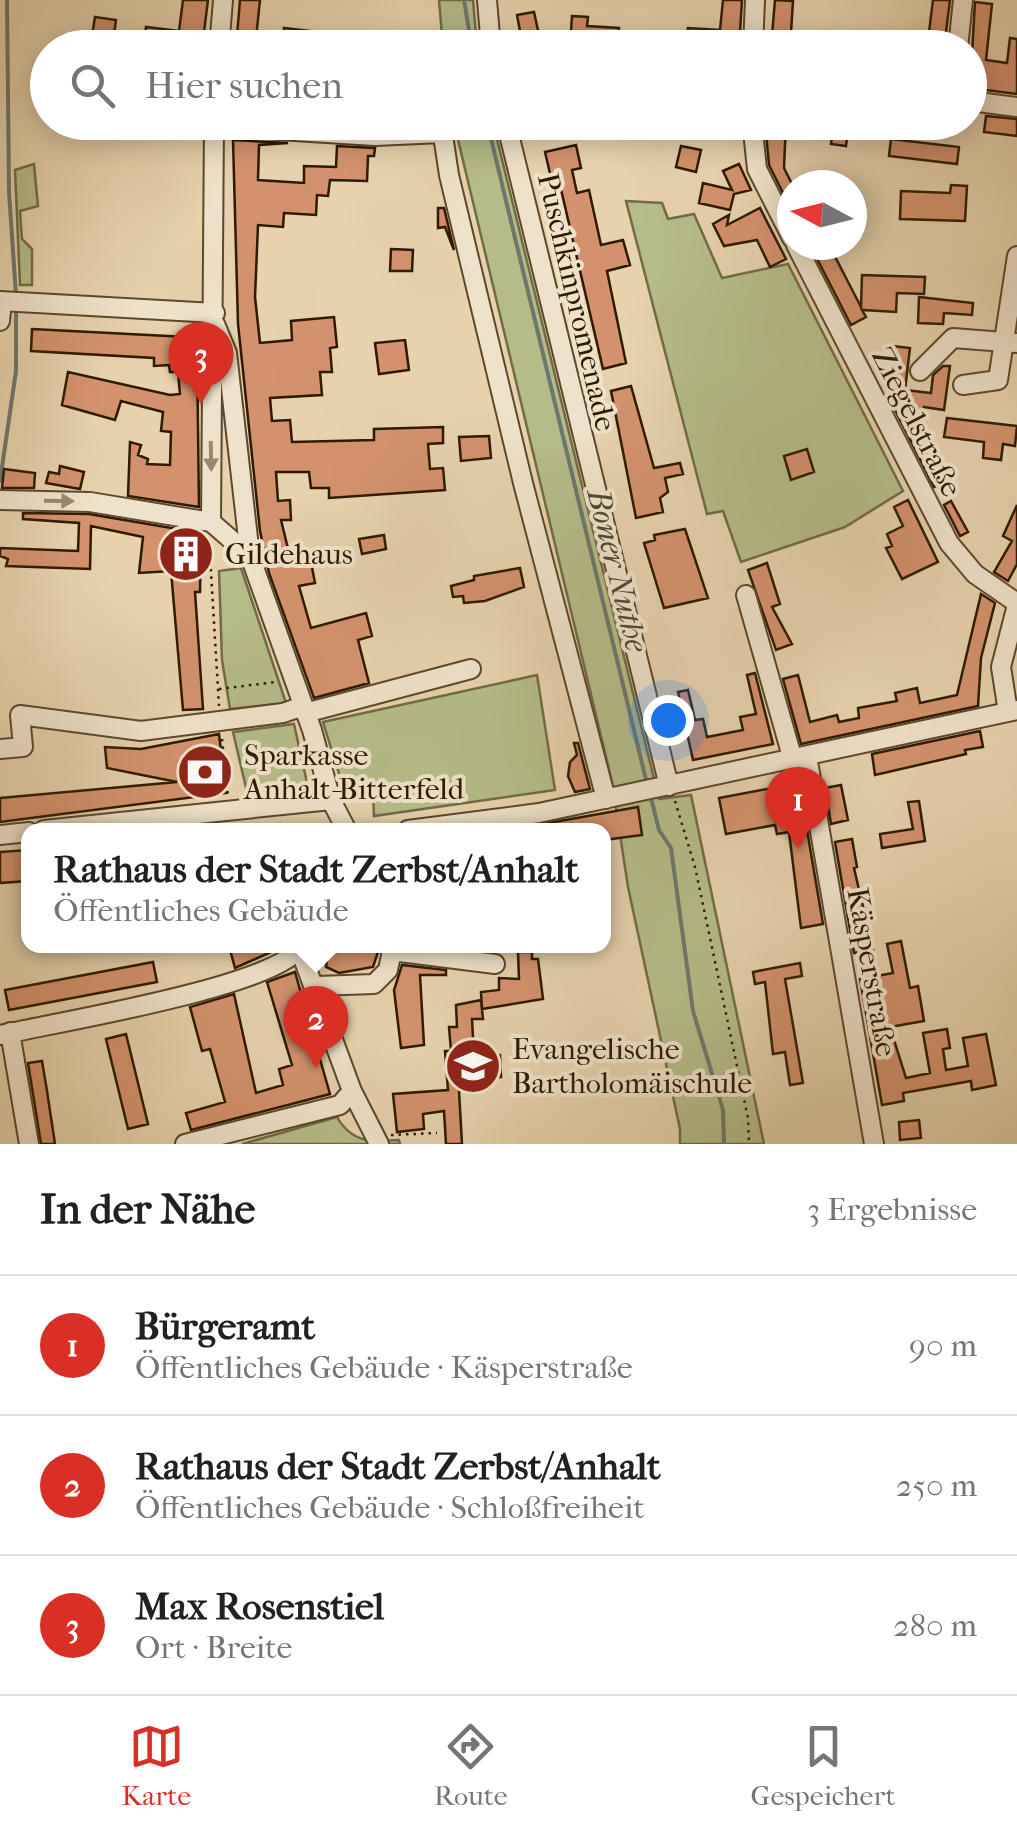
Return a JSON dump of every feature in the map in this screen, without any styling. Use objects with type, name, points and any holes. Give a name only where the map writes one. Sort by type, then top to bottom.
[{"type":"street","points":[[220,30],[223,0]]},
{"type":"street","points":[[487,0],[490,30]]},
{"type":"street","points":[[754,30],[755,0]]},
{"type":"street","points":[[960,30],[963,0]]},
{"type":"street","points":[[987,103],[1017,106]]},
{"type":"street","points":[[211,522],[210,344],[215,318],[220,140]]},
{"type":"street","points":[[445,140],[523,482],[606,799]]},
{"type":"street","name":"Puschkinpromenade","points":[[510,140],[665,786]]},
{"type":"street","points":[[753,140],[754,160],[777,207]]},
{"type":"street","points":[[963,384],[998,380],[1012,343],[1016,256]]},
{"type":"street","name":"Ziegelstraße","points":[[804,260],[949,543],[974,574],[1017,604]]},
{"type":"street","points":[[0,321],[1,301],[215,318]]},
{"type":"street","points":[[215,318],[226,353],[250,556],[304,709],[331,800],[345,823]]},
{"type":"street","points":[[920,371],[953,338],[1012,343]]},
{"type":"street","points":[[0,500],[90,502],[211,522],[250,556]]},
{"type":"street","name":"Käsperstraße","points":[[746,595],[800,758],[874,1144]]},
{"type":"street","points":[[485,823],[1012,711],[1001,666],[1017,604]]},
{"type":"street","points":[[0,749],[22,747],[20,716],[141,732],[304,709],[471,669]]},
{"type":"street","points":[[114,823],[331,800]]},
{"type":"street","points":[[29,1144],[5,1034],[226,982],[282,964],[295,953]]},
{"type":"street","points":[[303,953],[352,1090],[377,1140]]},
{"type":"street","points":[[317,986],[374,984],[388,970],[392,953]]},
{"type":"street","points":[[425,953],[495,964]]},
{"type":"street","points":[[184,1144],[340,1104],[352,1090]]},
{"type":"path","points":[[211,522],[220,721],[234,811]]},
{"type":"path","points":[[218,689],[292,677]]},
{"type":"path","points":[[665,786],[695,867],[748,1118],[750,1144]]},
{"type":"path","points":[[377,1140],[437,1133]]},
{"type":"green space","points":[[439,0],[473,0],[476,30],[442,30]]},
{"type":"green space","points":[[458,140],[497,140],[659,799],[691,795],[764,1144],[680,1144],[628,887],[612,782]]},
{"type":"green space","points":[[34,164],[38,206],[20,211],[22,239],[32,249],[32,285],[20,285],[15,170]]},
{"type":"green space","points":[[626,201],[662,203],[668,219],[694,214],[722,278],[788,264],[903,491],[845,527],[741,562],[723,511],[707,514]]},
{"type":"green space","points":[[241,568],[286,703],[230,709],[222,660],[219,571]]},
{"type":"green space","points":[[537,675],[555,790],[374,816],[373,795],[354,798],[345,793],[323,722]]},
{"type":"green space","points":[[294,724],[308,787],[247,792],[233,732]]},
{"type":"green space","points":[[337,1117],[356,1136],[399,1140],[400,1144],[242,1144]]},
{"type":"building","points":[[183,0],[208,0],[204,30],[179,30]]},
{"type":"building","points":[[240,0],[260,0],[257,30],[238,30]]},
{"type":"building","points":[[723,0],[742,0],[740,30],[720,30]]},
{"type":"building","points":[[775,0],[793,1],[791,30],[772,30]]},
{"type":"building","points":[[933,0],[950,0],[946,30],[929,30]]},
{"type":"building","points":[[975,2],[992,4],[987,51],[987,30],[973,30]]},
{"type":"building","points":[[534,12],[538,30],[520,30],[517,15]]},
{"type":"building","points":[[572,16],[588,17],[587,26],[619,28],[619,30],[571,30]]},
{"type":"building","points":[[95,17],[116,20],[115,30],[93,30]]},
{"type":"building","points":[[1010,38],[1017,39],[1017,94],[987,90],[987,60],[1007,63]]},
{"type":"building","points":[[987,116],[1017,119],[1017,136],[987,132]]},
{"type":"building","points":[[233,140],[288,143],[259,145],[258,180],[304,183],[304,166],[336,167],[337,146],[375,148],[374,156],[368,156],[367,181],[330,180],[328,196],[317,195],[316,215],[284,213],[283,227],[258,225],[255,297],[260,343],[292,340],[291,321],[334,317],[337,347],[330,348],[332,372],[320,372],[322,395],[270,398],[272,421],[290,420],[292,442],[374,440],[374,429],[443,427],[443,443],[428,444],[430,469],[443,468],[445,490],[329,498],[329,488],[311,488],[309,472],[276,472],[278,501],[290,500],[291,520],[281,520],[292,565],[311,562],[315,583],[299,586],[311,628],[366,613],[372,636],[358,640],[369,683],[314,698],[269,573],[260,531],[238,324]]},
{"type":"building","points":[[767,140],[785,140],[785,170],[777,170],[777,181],[769,165]]},
{"type":"building","points":[[832,140],[847,140],[846,146],[831,144]]},
{"type":"building","points":[[891,140],[959,147],[957,164],[889,156]]},
{"type":"building","points":[[576,145],[581,168],[572,170],[577,193],[589,190],[601,245],[623,240],[630,265],[607,271],[626,363],[603,369],[559,181],[552,182],[545,152]]},
{"type":"building","points":[[681,146],[701,150],[696,172],[676,167]]},
{"type":"building","points":[[739,164],[751,190],[734,194],[730,210],[699,203],[703,183],[732,190],[723,171]]},
{"type":"building","points":[[951,185],[967,186],[965,221],[900,219],[901,191],[950,193]]},
{"type":"building","points":[[438,208],[444,208],[454,250],[445,227],[438,228]]},
{"type":"building","points":[[760,208],[777,241],[777,260],[784,260],[770,267],[757,240],[724,246],[713,224],[729,215],[727,225]]},
{"type":"building","points":[[391,249],[413,250],[412,271],[390,271]]},
{"type":"building","points":[[818,260],[837,260],[861,307],[862,275],[925,277],[924,294],[897,293],[896,312],[862,310],[866,317],[851,325]]},
{"type":"building","points":[[919,297],[973,303],[972,315],[944,313],[943,324],[918,323]]},
{"type":"building","points":[[32,329],[187,337],[197,347],[199,507],[128,496],[130,442],[141,445],[138,455],[148,459],[147,464],[170,465],[171,432],[161,431],[163,412],[121,401],[115,420],[62,405],[68,372],[170,395],[180,394],[178,372],[170,372],[169,365],[154,366],[154,358],[31,351]]},
{"type":"building","points":[[405,340],[409,370],[379,374],[375,343]]},
{"type":"building","points":[[893,346],[910,348],[905,390],[931,393],[933,375],[943,366],[950,366],[944,410],[924,407],[918,434],[939,484],[934,487],[888,396]]},
{"type":"building","points":[[631,386],[654,468],[680,463],[683,474],[665,478],[668,492],[660,498],[663,512],[636,518],[611,391]]},
{"type":"building","points":[[947,418],[1017,426],[1015,446],[1003,444],[1001,460],[983,458],[984,442],[944,437]]},
{"type":"building","points":[[489,436],[491,458],[461,461],[459,437]]},
{"type":"building","points":[[807,449],[814,472],[791,480],[784,456]]},
{"type":"building","points":[[60,466],[84,472],[80,489],[46,483],[49,472],[59,474]]},
{"type":"building","points":[[4,469],[35,473],[34,488],[2,488]]},
{"type":"building","points":[[908,500],[938,562],[902,579],[886,548],[892,546],[887,534],[903,526],[894,507]]},
{"type":"building","points":[[951,501],[968,532],[960,536],[944,505]]},
{"type":"building","points":[[1017,505],[1017,564],[1008,581],[994,572],[1012,541],[1003,536]]},
{"type":"building","points":[[23,513],[89,514],[201,533],[200,592],[195,592],[203,709],[183,710],[171,571],[139,573],[143,537],[91,526],[90,569],[6,566],[8,559],[0,556],[0,548],[78,551],[79,523],[23,519]]},
{"type":"building","points":[[685,529],[708,598],[664,608],[644,543],[655,540],[654,535]]},
{"type":"building","points":[[384,535],[386,549],[362,554],[359,539]]},
{"type":"building","points":[[767,563],[780,604],[772,607],[792,644],[776,650],[748,570]]},
{"type":"building","points":[[520,568],[524,587],[485,601],[464,603],[463,596],[453,597],[451,586],[474,580],[474,576]]},
{"type":"building","points":[[981,594],[995,603],[981,658],[978,706],[801,744],[783,679],[798,675],[810,722],[837,715],[839,722],[859,718],[858,708],[897,701],[895,693],[917,688],[920,703],[957,695]]},
{"type":"building","points":[[755,673],[773,744],[693,760],[678,692],[688,690],[695,720],[703,719],[707,737],[743,730],[740,717],[756,714],[747,675]]},
{"type":"building","points":[[980,731],[983,747],[875,775],[872,754]]},
{"type":"building","points":[[219,734],[226,793],[0,822],[0,798],[177,782],[107,768],[105,747],[141,749]]},
{"type":"building","points":[[574,743],[578,743],[590,789],[575,792],[568,776],[570,762],[577,755]]},
{"type":"building","points":[[799,783],[823,924],[801,928],[789,832],[777,834],[775,825],[726,834],[719,798]]},
{"type":"building","points":[[841,785],[848,820],[831,824],[825,788]]},
{"type":"building","points":[[919,801],[925,841],[882,848],[880,834],[913,829],[908,802]]},
{"type":"building","points":[[638,807],[642,835],[611,839],[611,823],[549,823]]},
{"type":"building","points":[[852,839],[857,867],[854,868],[873,950],[854,953],[835,842]]},
{"type":"building","points":[[21,850],[21,882],[0,883],[0,852]]},
{"type":"building","points":[[901,941],[910,988],[918,986],[924,1021],[890,1027],[906,1078],[930,1073],[923,1033],[947,1029],[950,1048],[943,1049],[946,1070],[968,1066],[963,1038],[986,1034],[996,1085],[972,1090],[971,1081],[903,1093],[904,1101],[882,1105],[860,979],[893,973],[887,944]]},
{"type":"building","points":[[231,953],[269,953],[235,968]]},
{"type":"building","points":[[328,953],[378,953],[373,967],[339,973],[326,967]]},
{"type":"building","points":[[518,953],[532,953],[532,959],[538,959],[543,999],[482,1009],[481,992],[499,990],[499,978],[519,979]]},
{"type":"building","points":[[153,962],[157,982],[9,1010],[5,990]]},
{"type":"building","points":[[800,963],[802,976],[785,979],[803,1083],[790,1085],[785,1052],[773,1054],[765,982],[755,984],[753,972]]},
{"type":"building","points":[[402,965],[446,970],[446,975],[420,975],[424,1045],[401,1048],[394,990]]},
{"type":"building","points":[[295,972],[330,1094],[191,1130],[186,1113],[225,1102],[210,1049],[202,1051],[190,1007],[234,994],[256,1093],[283,1085],[279,1069],[292,1065],[267,982]]},
{"type":"building","points":[[481,1000],[483,1019],[472,1019],[474,1056],[500,1055],[501,1077],[478,1078],[479,1089],[459,1091],[462,1144],[446,1144],[444,1111],[423,1114],[424,1129],[397,1132],[393,1094],[448,1090],[445,1051],[451,1051],[449,1027],[457,1027],[456,1005]]},
{"type":"building","points":[[126,1034],[148,1124],[128,1129],[106,1039]]},
{"type":"building","points":[[42,1061],[55,1144],[41,1144],[28,1063]]},
{"type":"building","points":[[919,1120],[921,1138],[900,1140],[899,1122]]},
{"type":"waterway","points":[[7,0],[9,192],[16,295]]},
{"type":"waterway","name":"Boner Nuthe","points":[[464,0],[469,30]]},
{"type":"waterway","name":"Boner Nuthe","points":[[491,140],[647,784]]},
{"type":"waterway","points":[[0,481],[16,371],[16,309]]},
{"type":"waterway","name":"Boner Nuthe","points":[[651,798],[659,830],[671,848],[693,1011],[723,1110],[724,1144]]},
{"type":"place","name":"Max Rosenstiel","points":[[201,404]]},
{"type":"place","name":"Gildehaus","points":[[186,554]]},
{"type":"place","name":"Sparkasse Anhalt-Bitterfeld","points":[[205,772]]},
{"type":"place","name":"Bürgeramt","points":[[798,849]]},
{"type":"place","name":"Evangelische Bartholomäischule","points":[[473,1066]]},
{"type":"place","name":"Rathaus der Stadt Zerbst/Anhalt","points":[[316,1068]]}]
